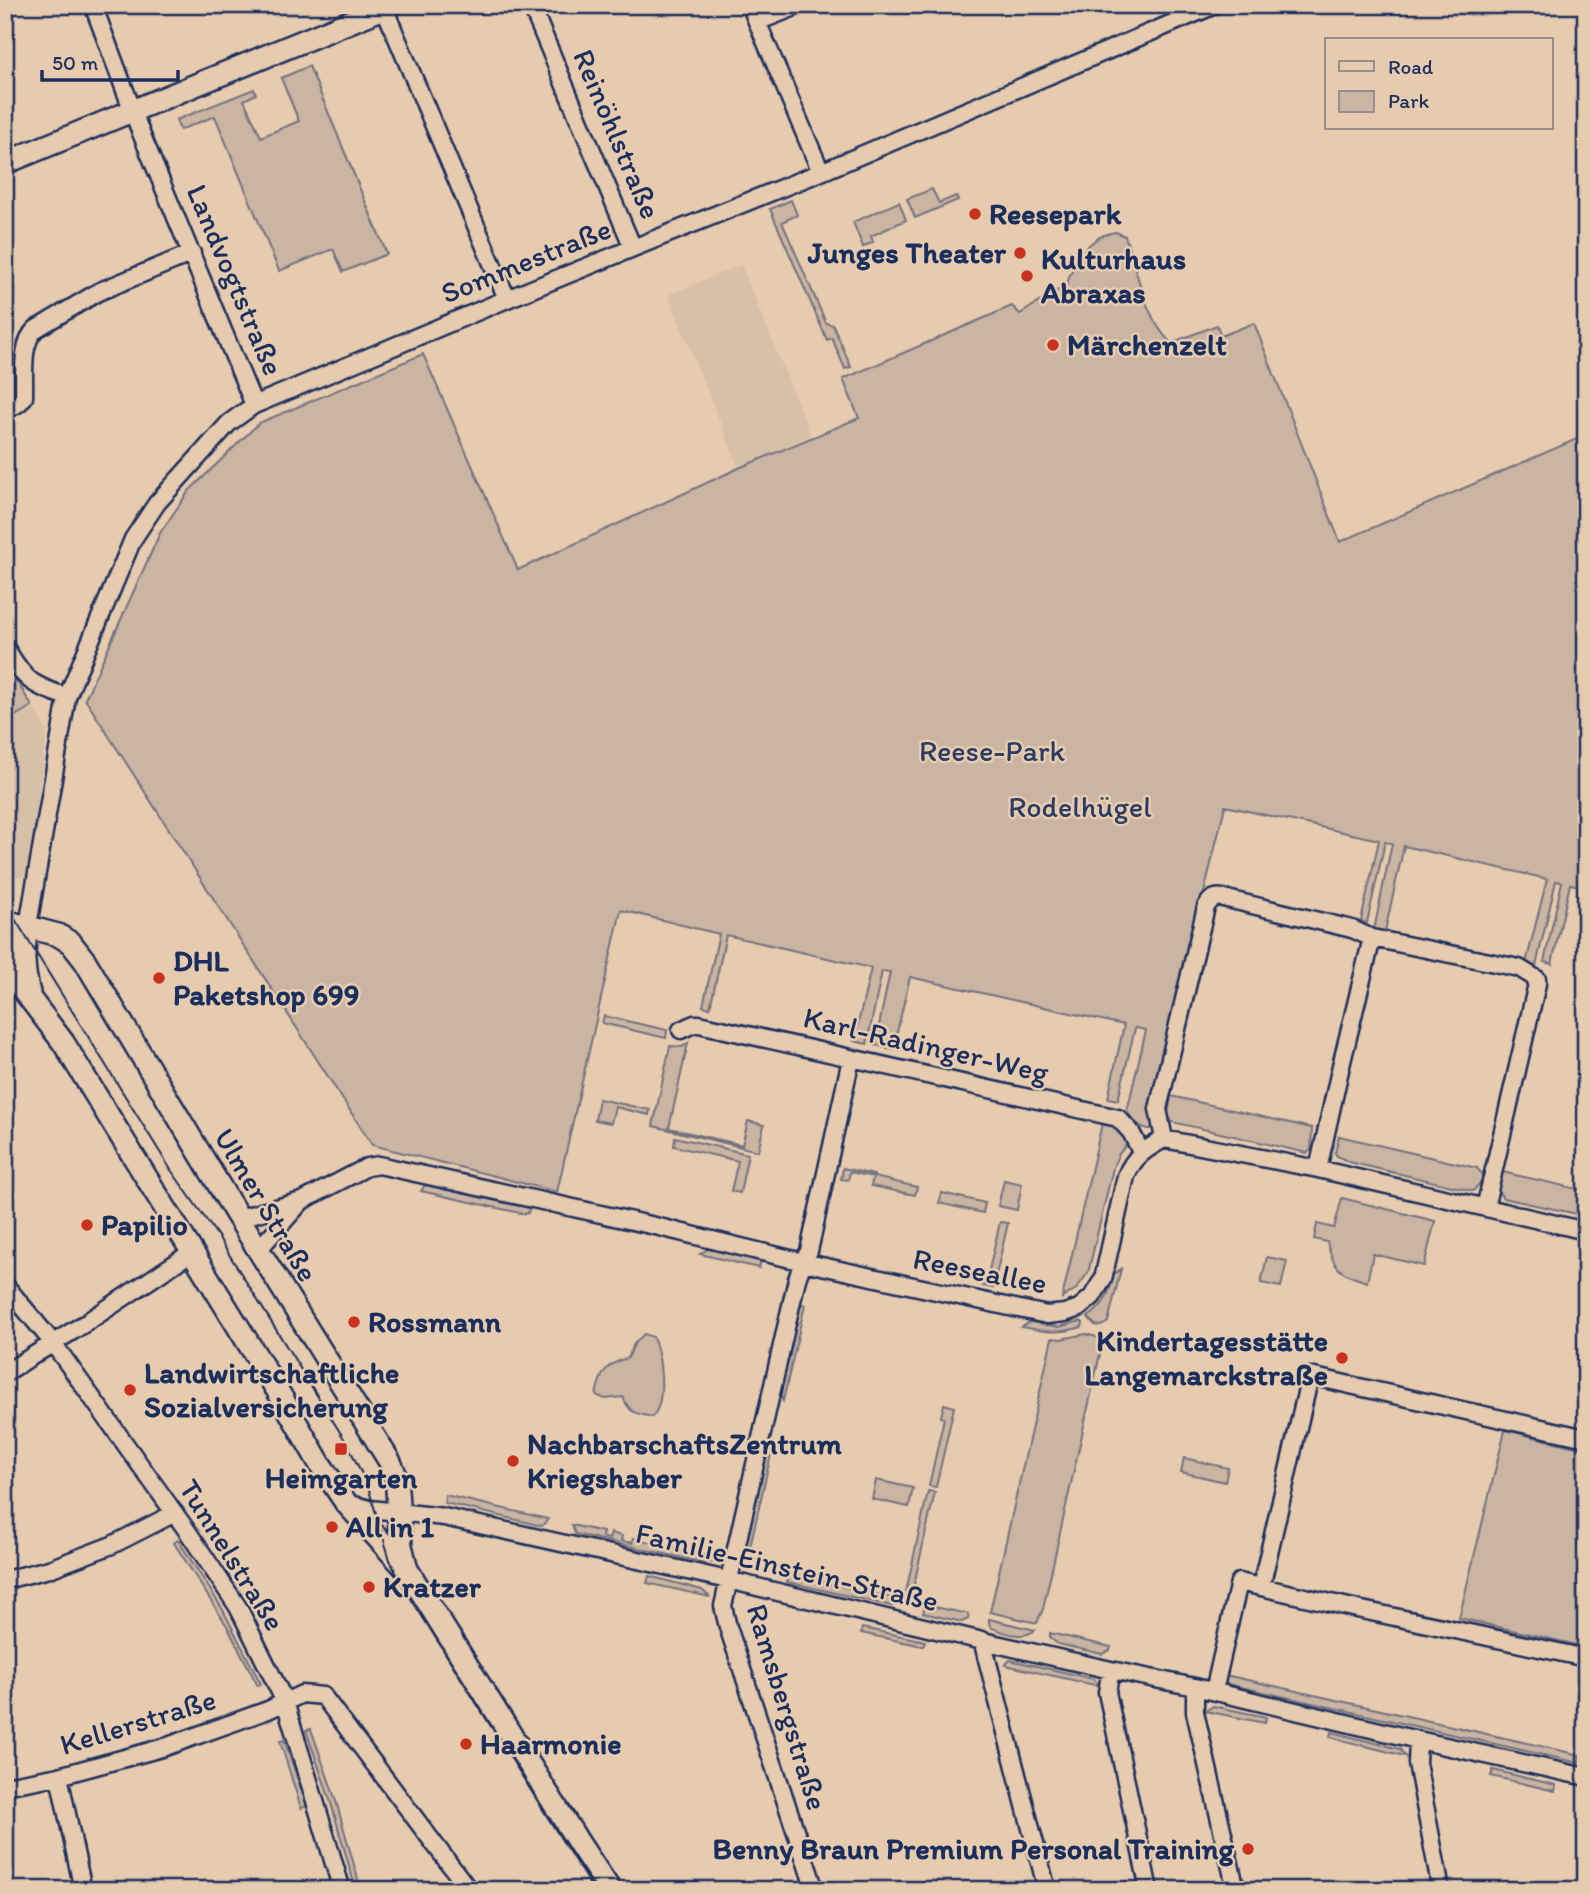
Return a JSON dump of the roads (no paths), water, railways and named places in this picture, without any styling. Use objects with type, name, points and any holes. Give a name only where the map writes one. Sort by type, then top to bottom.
[{"type":"street","name":"Landvogtstraße","points":[[30,998],[24,974],[23,948],[29,926],[67,697],[133,539],[157,503],[229,423],[254,405],[133,111],[93,5]]},
{"type":"street","name":"Reinöhlstraße","points":[[531,5],[633,247]]},
{"type":"street","points":[[750,5],[821,172]]},
{"type":"street","points":[[757,22],[800,5]]},
{"type":"street","name":"Sommestraße","points":[[254,405],[821,172],[1215,5]]},
{"type":"street","points":[[5,163],[386,6],[507,299]]},
{"type":"street","points":[[5,411],[24,397],[26,344],[29,335],[36,329],[98,292],[192,253]]},
{"type":"street","points":[[5,647],[21,673],[37,687],[67,697]]},
{"type":"street","points":[[1485,1208],[1537,979],[1519,968],[1372,938],[1352,929],[1223,898],[1210,900],[1206,907],[1158,1109],[1164,1139],[1318,1169],[1485,1208],[1586,1231]]},
{"type":"street","name":"Ulmer Straße","points":[[5,920],[58,935],[71,943],[85,961],[258,1250],[390,1462],[396,1476],[401,1546],[408,1572]]},
{"type":"street","points":[[1318,1169],[1372,938]]},
{"type":"street","name":"Ulmer Straße","points":[[5,966],[63,1042],[286,1403],[320,1464],[346,1503],[408,1572],[610,1890]]},
{"type":"street","name":"Karl-Radinger-Weg","points":[[681,1030],[699,1024],[1118,1118],[1131,1132],[1141,1153]]},
{"type":"street","name":"Ramsbergstraße","points":[[815,1890],[723,1606],[797,1279],[809,1251],[851,1059]]},
{"type":"street","name":"Reeseallee","points":[[239,1218],[302,1201],[368,1167],[379,1165],[1047,1315],[1079,1308],[1092,1297],[1103,1279],[1126,1176],[1141,1153],[1164,1139]]},
{"type":"street","name":"Reeseallee","points":[[258,1250],[302,1201]]},
{"type":"street","points":[[5,1373],[192,1252]]},
{"type":"street","name":"Tunnelstraße","points":[[5,1285],[53,1343],[175,1513],[238,1607],[285,1702],[342,1890]]},
{"type":"street","points":[[1261,1587],[1310,1376],[1586,1438]]},
{"type":"street","name":"Familie-Einstein-Straße","points":[[346,1503],[370,1509],[444,1517],[1586,1777]]},
{"type":"street","points":[[5,1580],[49,1569],[112,1545],[175,1513]]},
{"type":"street","points":[[1214,1691],[1239,1581],[1362,1611],[1586,1658]]},
{"type":"street","points":[[982,1640],[1047,1890]]},
{"type":"street","points":[[1111,1670],[1107,1692],[1150,1890]]},
{"type":"street","points":[[1195,1686],[1195,1712],[1236,1890]]},
{"type":"street","name":"Kellerstraße","points":[[5,1786],[59,1776],[164,1747],[268,1710],[302,1694],[323,1696],[468,1890]]},
{"type":"street","points":[[1418,1740],[1418,1763],[1441,1890]]},
{"type":"street","points":[[59,1776],[83,1890]]},
{"type":"tram line","points":[[5,903],[171,1170],[217,1235],[348,1445],[368,1487],[390,1560],[398,1577],[593,1890]]},
{"type":"place","name":"Reesepark","points":[[975,214]]},
{"type":"place","name":"Junges Theater","points":[[1020,253]]},
{"type":"place","name":"Kulturhaus Abraxas","points":[[1027,276]]},
{"type":"place","name":"Märchenzelt","points":[[1053,345]]},
{"type":"place","name":"DHL Paketshop 699","points":[[159,978]]},
{"type":"place","name":"Papilio","points":[[87,1225]]},
{"type":"place","name":"Rossmann","points":[[354,1322]]},
{"type":"place","name":"Kindertagesstätte Langemarckstraße","points":[[1342,1358]]},
{"type":"place","name":"Landwirtschaftliche Sozialversicherung","points":[[130,1390]]},
{"type":"place","name":"Heimgarten","points":[[341,1449]]},
{"type":"place","name":"NachbarschaftsZentrum Kriegshaber","points":[[513,1461]]},
{"type":"place","name":"All in 1","points":[[332,1527]]},
{"type":"place","name":"Kratzer","points":[[369,1587]]},
{"type":"place","name":"Haarmonie","points":[[466,1744]]},
{"type":"place","name":"Benny Braun Premium Personal Training","points":[[1248,1849]]},
{"type":"park label","name":"Reese-Park","points":[[992,751]]},
{"type":"park label","name":"Rodelhügel","points":[[1080,807]]}]
